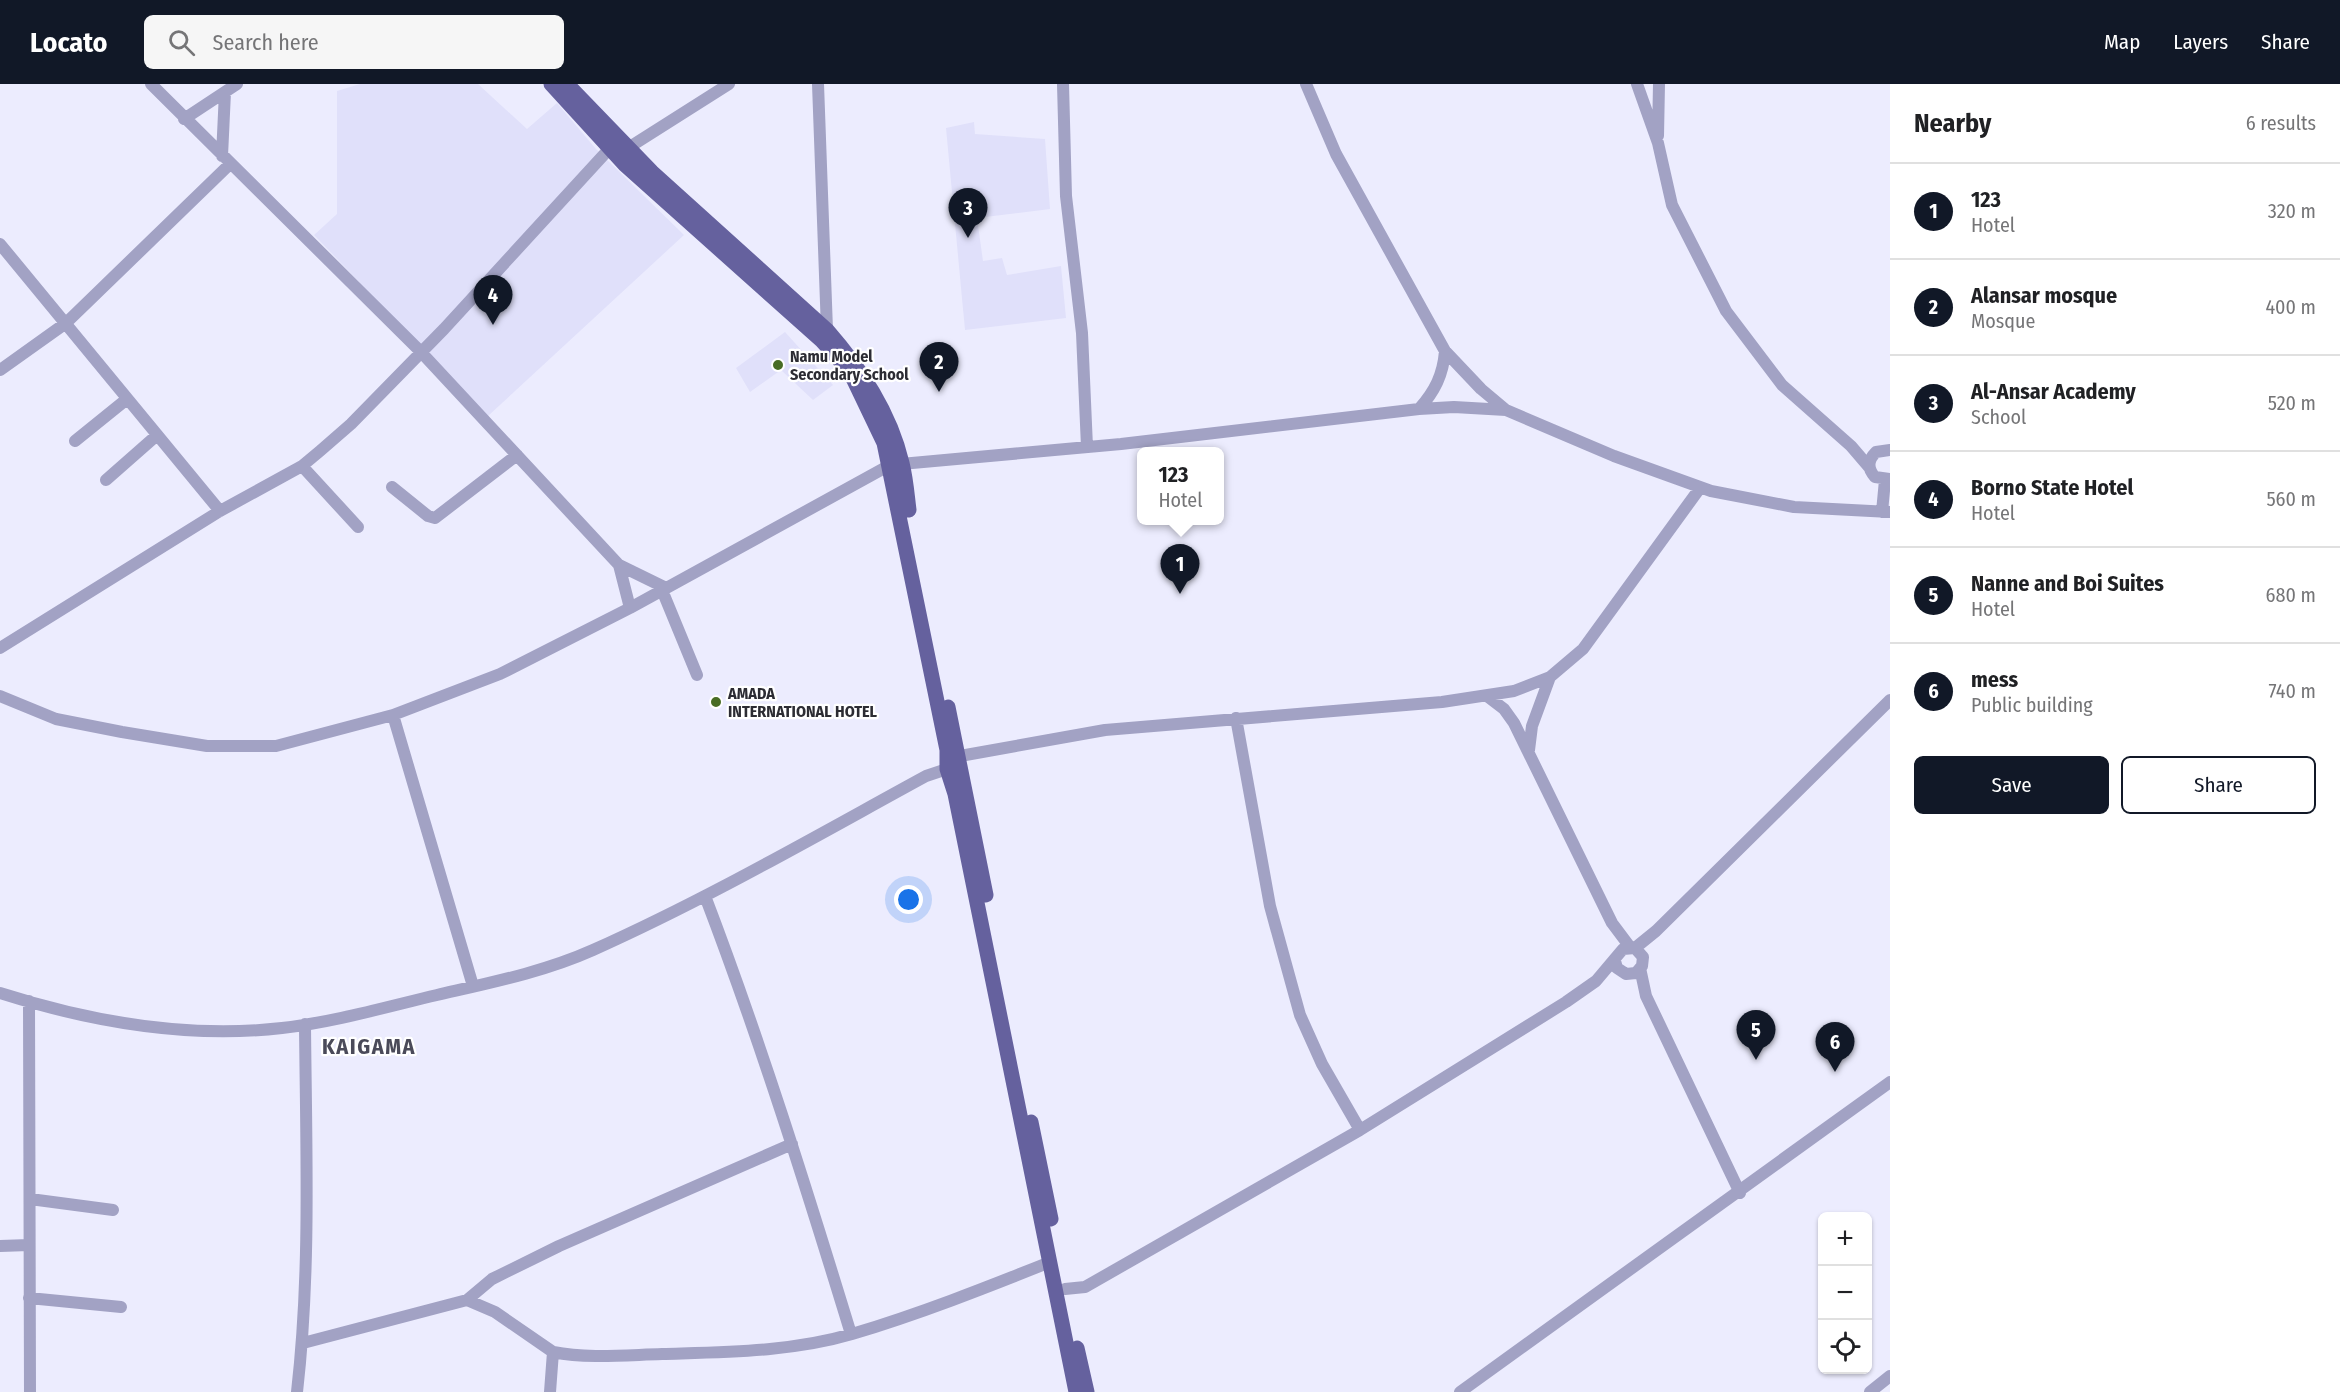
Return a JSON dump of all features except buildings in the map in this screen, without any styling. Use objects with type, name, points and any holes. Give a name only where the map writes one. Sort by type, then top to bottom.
[{"type":"main road","points":[[550,84],[610,148],[798,318],[836,356],[850,372],[896,464],[960,756],[1087,1392]]},
{"type":"main road","points":[[567,84],[628,148],[827,330],[852,359],[874,392],[889,422],[947,750],[947,769],[957,804],[1076,1392]]},
{"type":"street","points":[[151,84],[420,351],[619,565],[664,589],[697,675]]},
{"type":"street","points":[[184,118],[237,84]]},
{"type":"street","points":[[628,148],[729,84]]},
{"type":"street","points":[[818,84],[827,330]]},
{"type":"street","points":[[1063,84],[1066,195],[1082,333],[1087,447]]},
{"type":"street","points":[[1306,84],[1336,154],[1445,351],[1481,389],[1506,410],[1614,456],[1700,488],[1794,507],[1886,512],[1887,480],[1875,477],[1851,446],[1782,385],[1726,311],[1672,205],[1658,143],[1637,84]]},
{"type":"street","points":[[1658,143],[1659,84]]},
{"type":"street","points":[[0,370],[66,323],[226,160],[225,92]]},
{"type":"street","points":[[0,648],[220,511],[302,466],[351,424],[580,184],[610,148]]},
{"type":"street","points":[[0,244],[220,511]]},
{"type":"street","points":[[1419,409],[1434,392],[1443,369],[1445,351]]},
{"type":"street","points":[[75,441],[127,399]]},
{"type":"street","points":[[0,696],[56,719],[207,746],[276,746],[393,715],[500,674],[630,608],[896,464],[1087,447],[1419,409],[1454,407],[1506,410]]},
{"type":"street","points":[[106,480],[156,436]]},
{"type":"street","points":[[1851,446],[1885,449]]},
{"type":"street","points":[[1869,467],[1870,461],[1885,449]]},
{"type":"street","points":[[392,487],[428,516],[435,518],[517,455]]},
{"type":"street","points":[[302,466],[358,527]]},
{"type":"street","points":[[960,756],[1105,730],[1442,702],[1514,691],[1550,677],[1583,649],[1700,488]]},
{"type":"street","points":[[619,565],[630,608]]},
{"type":"street","points":[[1529,750],[1532,726],[1550,677]]},
{"type":"street","points":[[1487,696],[1504,709],[1529,750],[1612,923],[1637,955],[1646,996],[1740,1193]]},
{"type":"street","points":[[1065,1289],[1085,1287],[1360,1130],[1637,955],[1656,931],[1890,700]]},
{"type":"street","points":[[393,715],[473,986]]},
{"type":"street","points":[[1236,718],[1270,906],[1300,1016],[1322,1064],[1360,1130]]},
{"type":"street","points":[[0,993],[111,1022],[180,1031],[256,1030],[305,1024],[473,986],[558,963],[592,951],[705,896],[926,776],[947,769]]},
{"type":"street","points":[[705,896],[736,977],[792,1144],[851,1334]]},
{"type":"street","points":[[1612,923],[1620,965],[1646,996]]},
{"type":"street","points":[[1620,965],[1636,973],[1637,955]]},
{"type":"street","points":[[29,1001],[30,1392]]},
{"type":"street","points":[[297,1392],[303,1343],[307,1195],[305,1024]]},
{"type":"street","points":[[1460,1392],[1740,1193],[1890,1082]]},
{"type":"street","points":[[303,1343],[467,1300],[492,1279],[559,1246],[792,1144]]},
{"type":"street","points":[[30,1199],[113,1210]]},
{"type":"street","points":[[0,1246],[29,1245]]},
{"type":"street","points":[[467,1300],[495,1312],[553,1352],[592,1356],[720,1352],[806,1344],[851,1334],[960,1297],[1050,1262]]},
{"type":"street","points":[[29,1298],[121,1307]]},
{"type":"street","points":[[550,1392],[553,1352]]},
{"type":"street","points":[[1870,1392],[1889,1380]]},
{"type":"shaded area","points":[[360,84],[478,84],[527,129],[557,103],[596,149],[684,235],[488,416],[314,235],[337,214],[337,91]]},
{"type":"shaded area","points":[[974,122],[975,134],[1045,139],[1050,209],[977,218],[983,261],[1002,258],[1007,275],[1061,266],[1066,318],[965,330],[946,128]]},
{"type":"shaded area","name":"Namu Model Secondary School","points":[[785,332],[833,385],[813,400],[781,370],[750,392],[736,368]]},
{"type":"place","name":"Al-Ansar Academy","points":[[968,238]]},
{"type":"place","name":"Borno State Hotel","points":[[493,325]]},
{"type":"place","name":"Namu Model Secondary School","points":[[778,365]]},
{"type":"place","name":"Alansar mosque","points":[[939,392]]},
{"type":"place","name":"123","points":[[1180,594]]},
{"type":"place","name":"AMADA INTERNATIONAL HOTEL","points":[[716,702]]},
{"type":"place","name":"Nanne and Boi Suites","points":[[1756,1060]]},
{"type":"place","name":"mess","points":[[1835,1072]]},
{"type":"district","name":"KAIGAMA","points":[[369,1046]]}]
